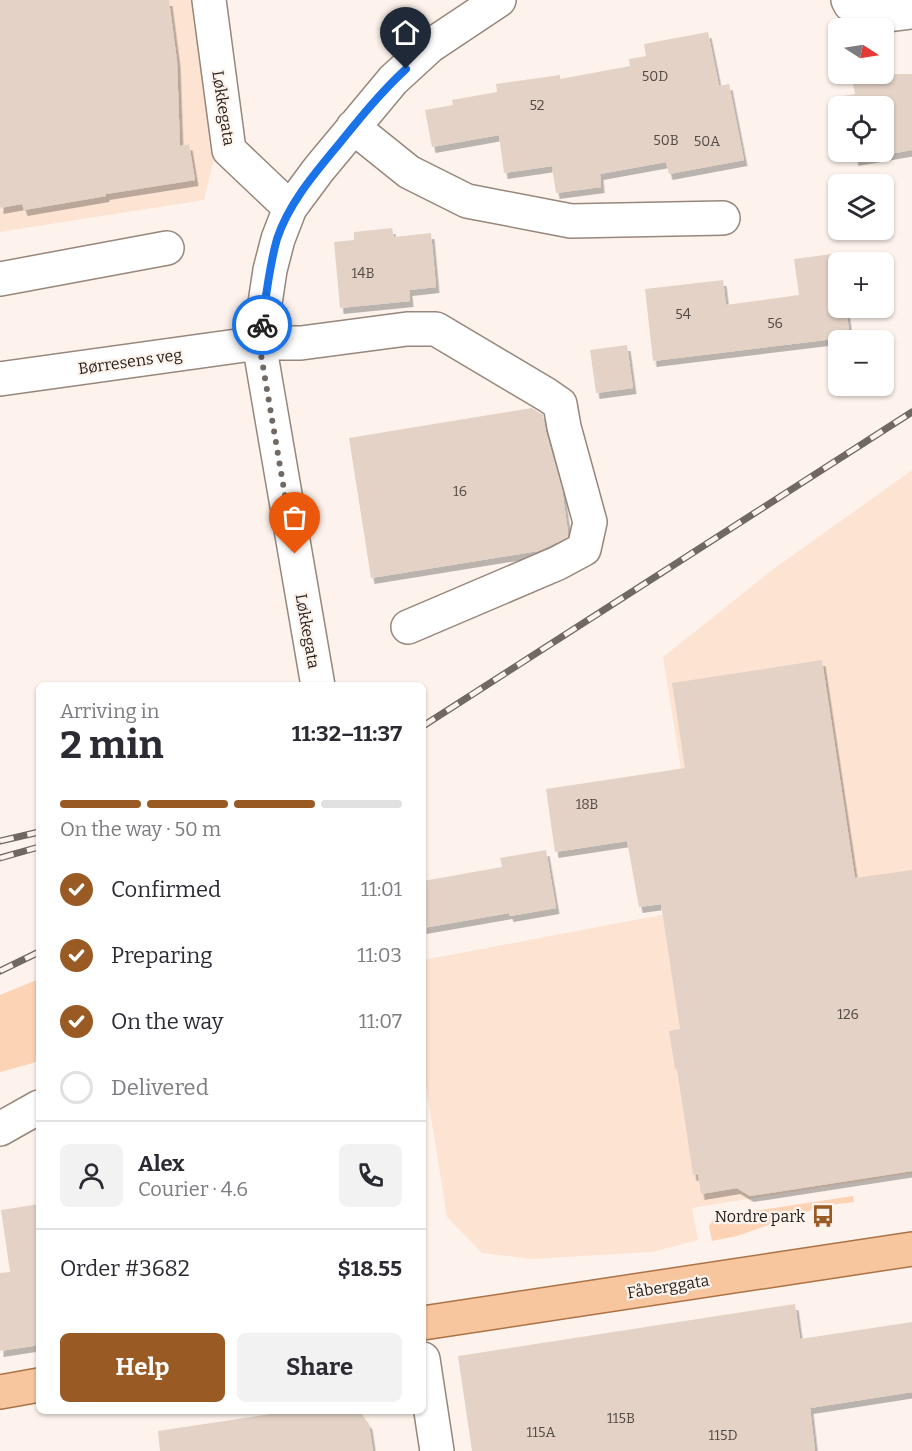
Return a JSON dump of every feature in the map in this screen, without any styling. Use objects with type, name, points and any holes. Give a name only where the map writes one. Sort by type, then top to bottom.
[{"type":"main road","name":"Fåberggata","points":[[426,1323],[912,1249]]},
{"type":"main road","points":[[0,1392],[36,1386]]},
{"type":"street","name":"Løkkegata","points":[[209,0],[228,150],[290,208],[278,239],[270,270],[259,343],[317,679]]},
{"type":"street","points":[[290,208],[318,169],[393,80],[430,46],[499,0]]},
{"type":"street","points":[[848,0],[850,4],[886,15],[912,12]]},
{"type":"street","points":[[353,127],[409,172],[467,201],[571,220],[723,218]]},
{"type":"street","points":[[0,279],[167,248]]},
{"type":"street","name":"Børresens veg","points":[[0,379],[259,343],[301,343],[407,329],[436,329],[560,404],[590,522],[584,549],[558,563],[408,627]]},
{"type":"street","points":[[0,1129],[36,1109]]},
{"type":"street","points":[[426,1379],[437,1451]]},
{"type":"shaded area","points":[[0,0],[193,0],[217,147],[204,200],[0,232]]},
{"type":"shaded area","points":[[912,470],[912,1173],[692,1208],[698,1240],[652,1252],[532,1259],[482,1253],[447,1217],[426,1087],[426,959],[703,907],[663,657],[772,570]]},
{"type":"shaded area","points":[[36,980],[36,1062],[0,1072],[0,995]]},
{"type":"shaded area","points":[[853,1196],[854,1202],[823,1206],[737,1236],[712,1241],[709,1226],[715,1217]]},
{"type":"building","points":[[0,0],[169,0],[177,61],[180,146],[189,144],[195,180],[24,210],[22,204],[0,208]]},
{"type":"building","points":[[708,32],[719,86],[729,84],[744,160],[669,174],[666,162],[600,174],[601,187],[556,193],[552,166],[504,173],[499,135],[432,147],[425,110],[453,105],[452,100],[497,92],[496,84],[560,75],[560,79],[630,66],[629,59],[646,56],[644,44]]},
{"type":"building","points":[[894,74],[912,74],[912,150],[894,153],[894,96],[843,96],[855,94],[853,84],[894,84]]},
{"type":"building","points":[[392,228],[394,237],[431,233],[436,287],[409,290],[410,301],[340,308],[334,242],[354,240],[354,232]]},
{"type":"building","points":[[828,255],[828,318],[847,318],[849,330],[828,330],[828,340],[653,361],[645,289],[723,280],[726,305],[799,295],[794,259]]},
{"type":"building","points":[[627,345],[633,388],[596,393],[590,350]]},
{"type":"building","points":[[532,408],[543,415],[562,489],[568,537],[538,551],[371,578],[349,438]]},
{"type":"building","points":[[822,660],[855,878],[912,870],[912,1171],[750,1196],[737,1188],[701,1194],[698,1174],[693,1175],[669,1031],[680,1029],[661,904],[639,907],[627,841],[555,852],[546,789],[685,768],[672,683]]},
{"type":"building","points":[[546,850],[556,908],[510,916],[509,913],[426,927],[426,880],[502,867],[500,858]]},
{"type":"building","points":[[36,1204],[36,1345],[0,1351],[0,1273],[10,1272],[1,1210]]},
{"type":"building","points":[[795,1304],[800,1339],[912,1322],[912,1392],[810,1408],[815,1451],[472,1451],[458,1356]]},
{"type":"building","points":[[271,1414],[362,1414],[369,1424],[373,1451],[160,1451],[158,1431]]},
{"type":"railway","points":[[426,724],[912,412]]},
{"type":"railway","points":[[0,841],[36,833]]},
{"type":"railway","points":[[0,858],[36,848]]},
{"type":"railway","points":[[0,971],[36,953]]},
{"type":"way so far","points":[[262,325],[259,343],[295,554]]},
{"type":"place","name":"Nordre park","points":[[823,1216]]},
{"type":"route","points":[[262,325],[270,270],[278,239],[290,208],[318,169],[353,127],[393,80],[406,69]]}]
